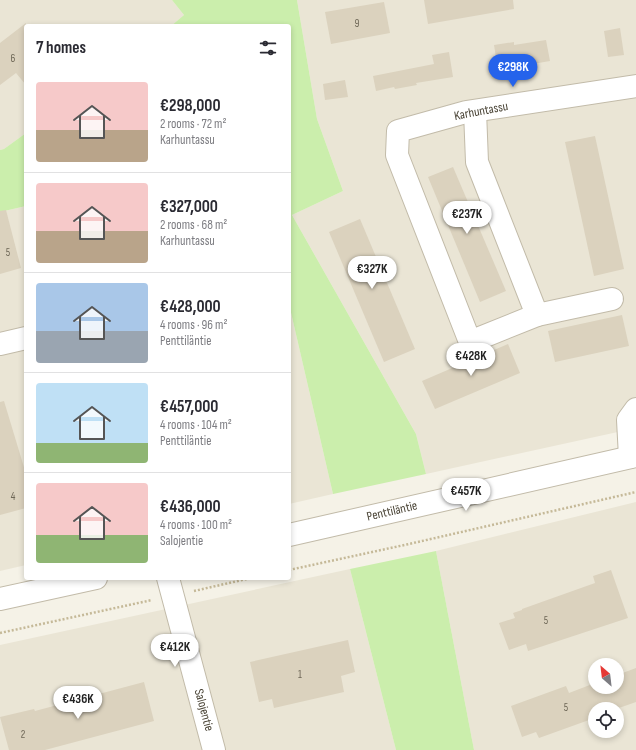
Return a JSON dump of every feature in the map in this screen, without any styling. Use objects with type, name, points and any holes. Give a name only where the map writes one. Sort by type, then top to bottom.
[{"type":"street","name":"Karhuntassu","points":[[536,315],[470,342],[397,155],[398,130],[466,112],[636,86]]},
{"type":"street","points":[[475,111],[477,162],[536,315],[612,299]]},
{"type":"street","points":[[0,344],[24,338]]},
{"type":"street","points":[[633,456],[628,420],[636,409]]},
{"type":"street","name":"Penttiläntie","points":[[291,535],[633,456]]},
{"type":"street","points":[[0,599],[87,580]]},
{"type":"street","name":"Salojentie","points":[[171,586],[214,750]]},
{"type":"path","points":[[291,570],[636,492]]},
{"type":"path","points":[[0,633],[171,586],[231,580]]},
{"type":"shaded area","points":[[0,0],[172,0],[184,15],[173,24],[24,24],[24,134],[4,149],[0,150]]},
{"type":"shaded area","points":[[297,0],[636,0],[636,428],[426,474],[416,434],[292,215],[343,191],[317,119]]},
{"type":"shaded area","points":[[24,206],[24,565],[0,571],[0,212]]},
{"type":"shaded area","points":[[291,313],[333,494],[291,504]]},
{"type":"shaded area","points":[[636,502],[636,750],[474,750],[436,551]]},
{"type":"shaded area","points":[[350,569],[396,750],[0,750],[0,645]]},
{"type":"green space","points":[[172,0],[297,0],[317,119],[343,191],[292,215],[416,434],[426,474],[333,494],[291,313],[291,24],[173,24],[184,15]]},
{"type":"green space","points":[[24,134],[24,206],[0,212],[0,150],[4,149]]},
{"type":"green space","points":[[436,551],[474,750],[396,750],[350,569]]},
{"type":"building","points":[[424,0],[513,0],[514,9],[428,24]]},
{"type":"building","points":[[384,2],[390,33],[331,44],[325,12]]},
{"type":"building","points":[[24,25],[24,83],[16,73],[0,85],[0,43]]},
{"type":"building","points":[[620,28],[624,55],[608,57],[604,31]]},
{"type":"building","points":[[546,40],[550,61],[498,70],[494,45],[514,42],[514,45]]},
{"type":"building","points":[[449,52],[453,77],[416,83],[417,85],[395,89],[394,87],[376,91],[373,76],[434,64],[432,55]]},
{"type":"building","points":[[345,80],[348,97],[325,100],[323,84]]},
{"type":"building","points":[[595,136],[624,269],[594,276],[565,142]]},
{"type":"building","points":[[453,167],[506,291],[480,302],[428,177]]},
{"type":"building","points":[[6,210],[21,268],[0,274],[0,211]]},
{"type":"building","points":[[360,219],[415,349],[384,362],[329,232]]},
{"type":"building","points":[[622,315],[629,346],[555,362],[548,331]]},
{"type":"building","points":[[508,344],[520,373],[435,409],[422,381]]},
{"type":"building","points":[[4,401],[24,467],[24,509],[0,515],[0,402]]},
{"type":"building","points":[[611,570],[628,618],[528,651],[526,644],[509,650],[499,623],[515,618],[513,613],[522,609],[595,583],[593,576]]},
{"type":"building","points":[[348,640],[355,672],[341,676],[344,692],[274,708],[272,699],[259,702],[250,662]]},
{"type":"building","points":[[636,668],[636,702],[624,706],[624,702],[588,702],[588,720],[539,738],[536,732],[522,737],[511,706],[566,686],[569,693],[588,686],[588,694],[624,694],[624,672]]},
{"type":"building","points":[[144,682],[154,721],[45,750],[9,750],[0,717],[34,709],[35,711]]}]
